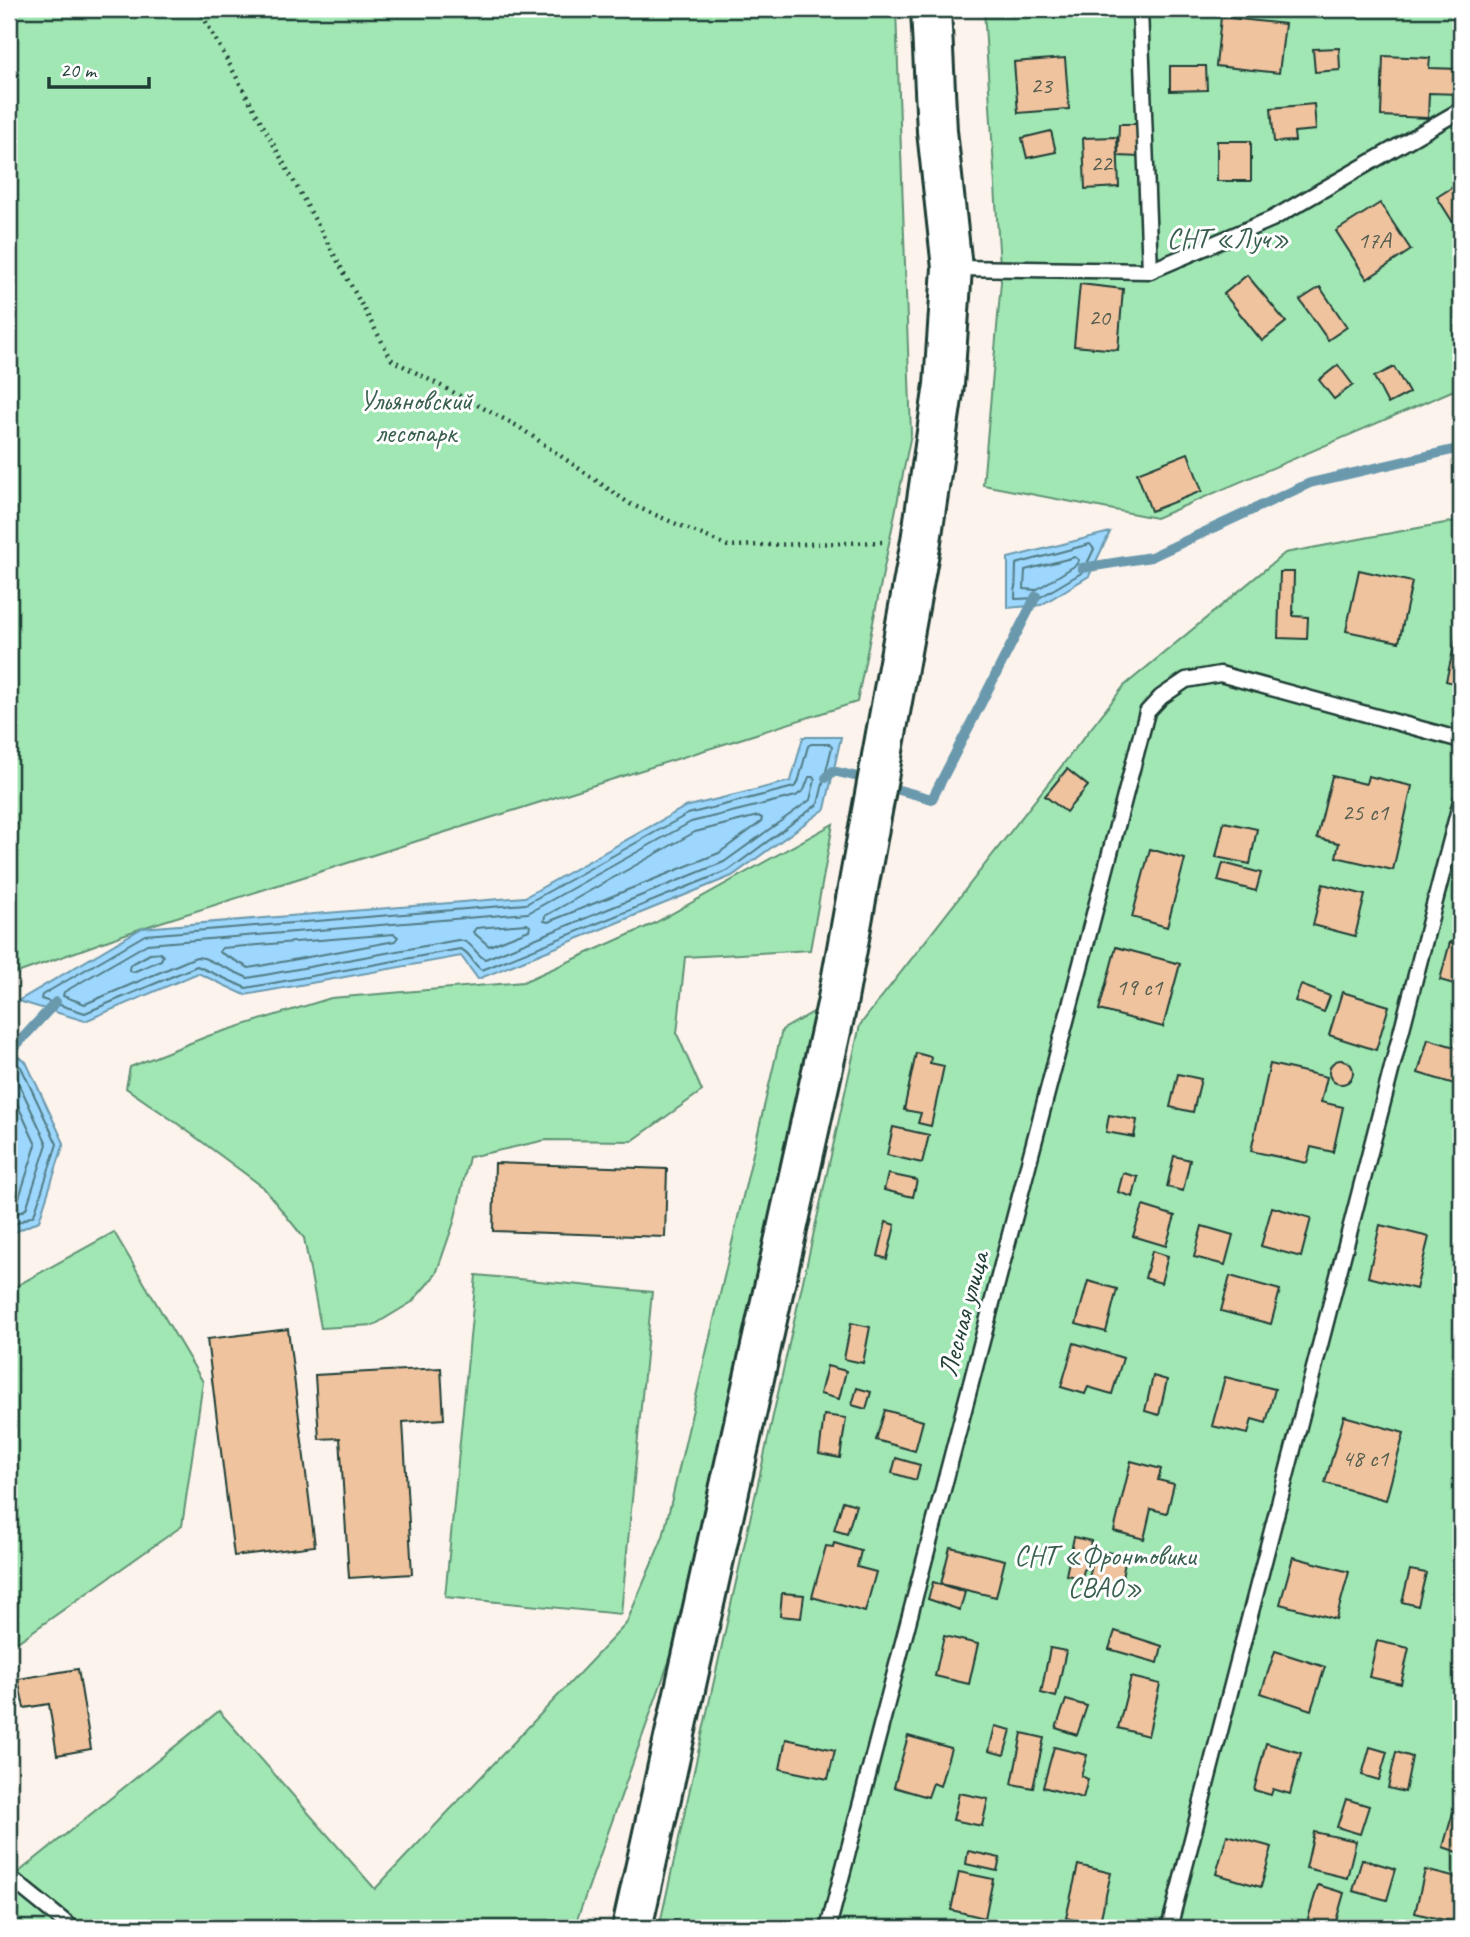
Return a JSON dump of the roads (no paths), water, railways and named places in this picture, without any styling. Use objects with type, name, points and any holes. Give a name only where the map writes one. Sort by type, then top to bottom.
[{"type":"street","points":[[632,1928],[837,1003],[921,541],[944,385],[952,268],[937,131],[931,9]]},
{"type":"lane","points":[[1140,9],[1150,271]]},
{"type":"lane","points":[[952,268],[1150,271],[1272,219],[1461,110]]},
{"type":"lane","name":"Лесная улица","points":[[828,1928],[1147,712],[1161,697],[1186,680],[1220,674],[1461,740]]},
{"type":"lane","points":[[1169,1928],[1461,800]]},
{"type":"lane","points":[[9,1877],[72,1928]]},
{"type":"water","points":[[1110,532],[1089,576],[1041,605],[1008,608],[1008,558]]},
{"type":"water","points":[[803,737],[841,737],[825,809],[732,876],[478,979],[461,956],[245,995],[198,973],[85,1021],[18,1001],[142,928],[525,897],[685,807],[791,781]]},
{"type":"water","points":[[9,1050],[26,1062],[64,1143],[39,1221],[9,1235]]},
{"type":"waterway","points":[[1082,568],[1151,557],[1310,483],[1461,448]]},
{"type":"waterway","points":[[899,790],[932,799],[1036,596]]},
{"type":"waterway","points":[[826,778],[833,771],[854,776]]},
{"type":"waterway","points":[[9,1053],[56,1002]]},
{"type":"park label","name":"СНТ «Луч»","points":[[1228,238]]},
{"type":"park label","name":"Ульяновский лесопарк","points":[[416,416]]},
{"type":"park label","name":"СНТ «Фронтовики СВАО»","points":[[1105,1571]]}]
